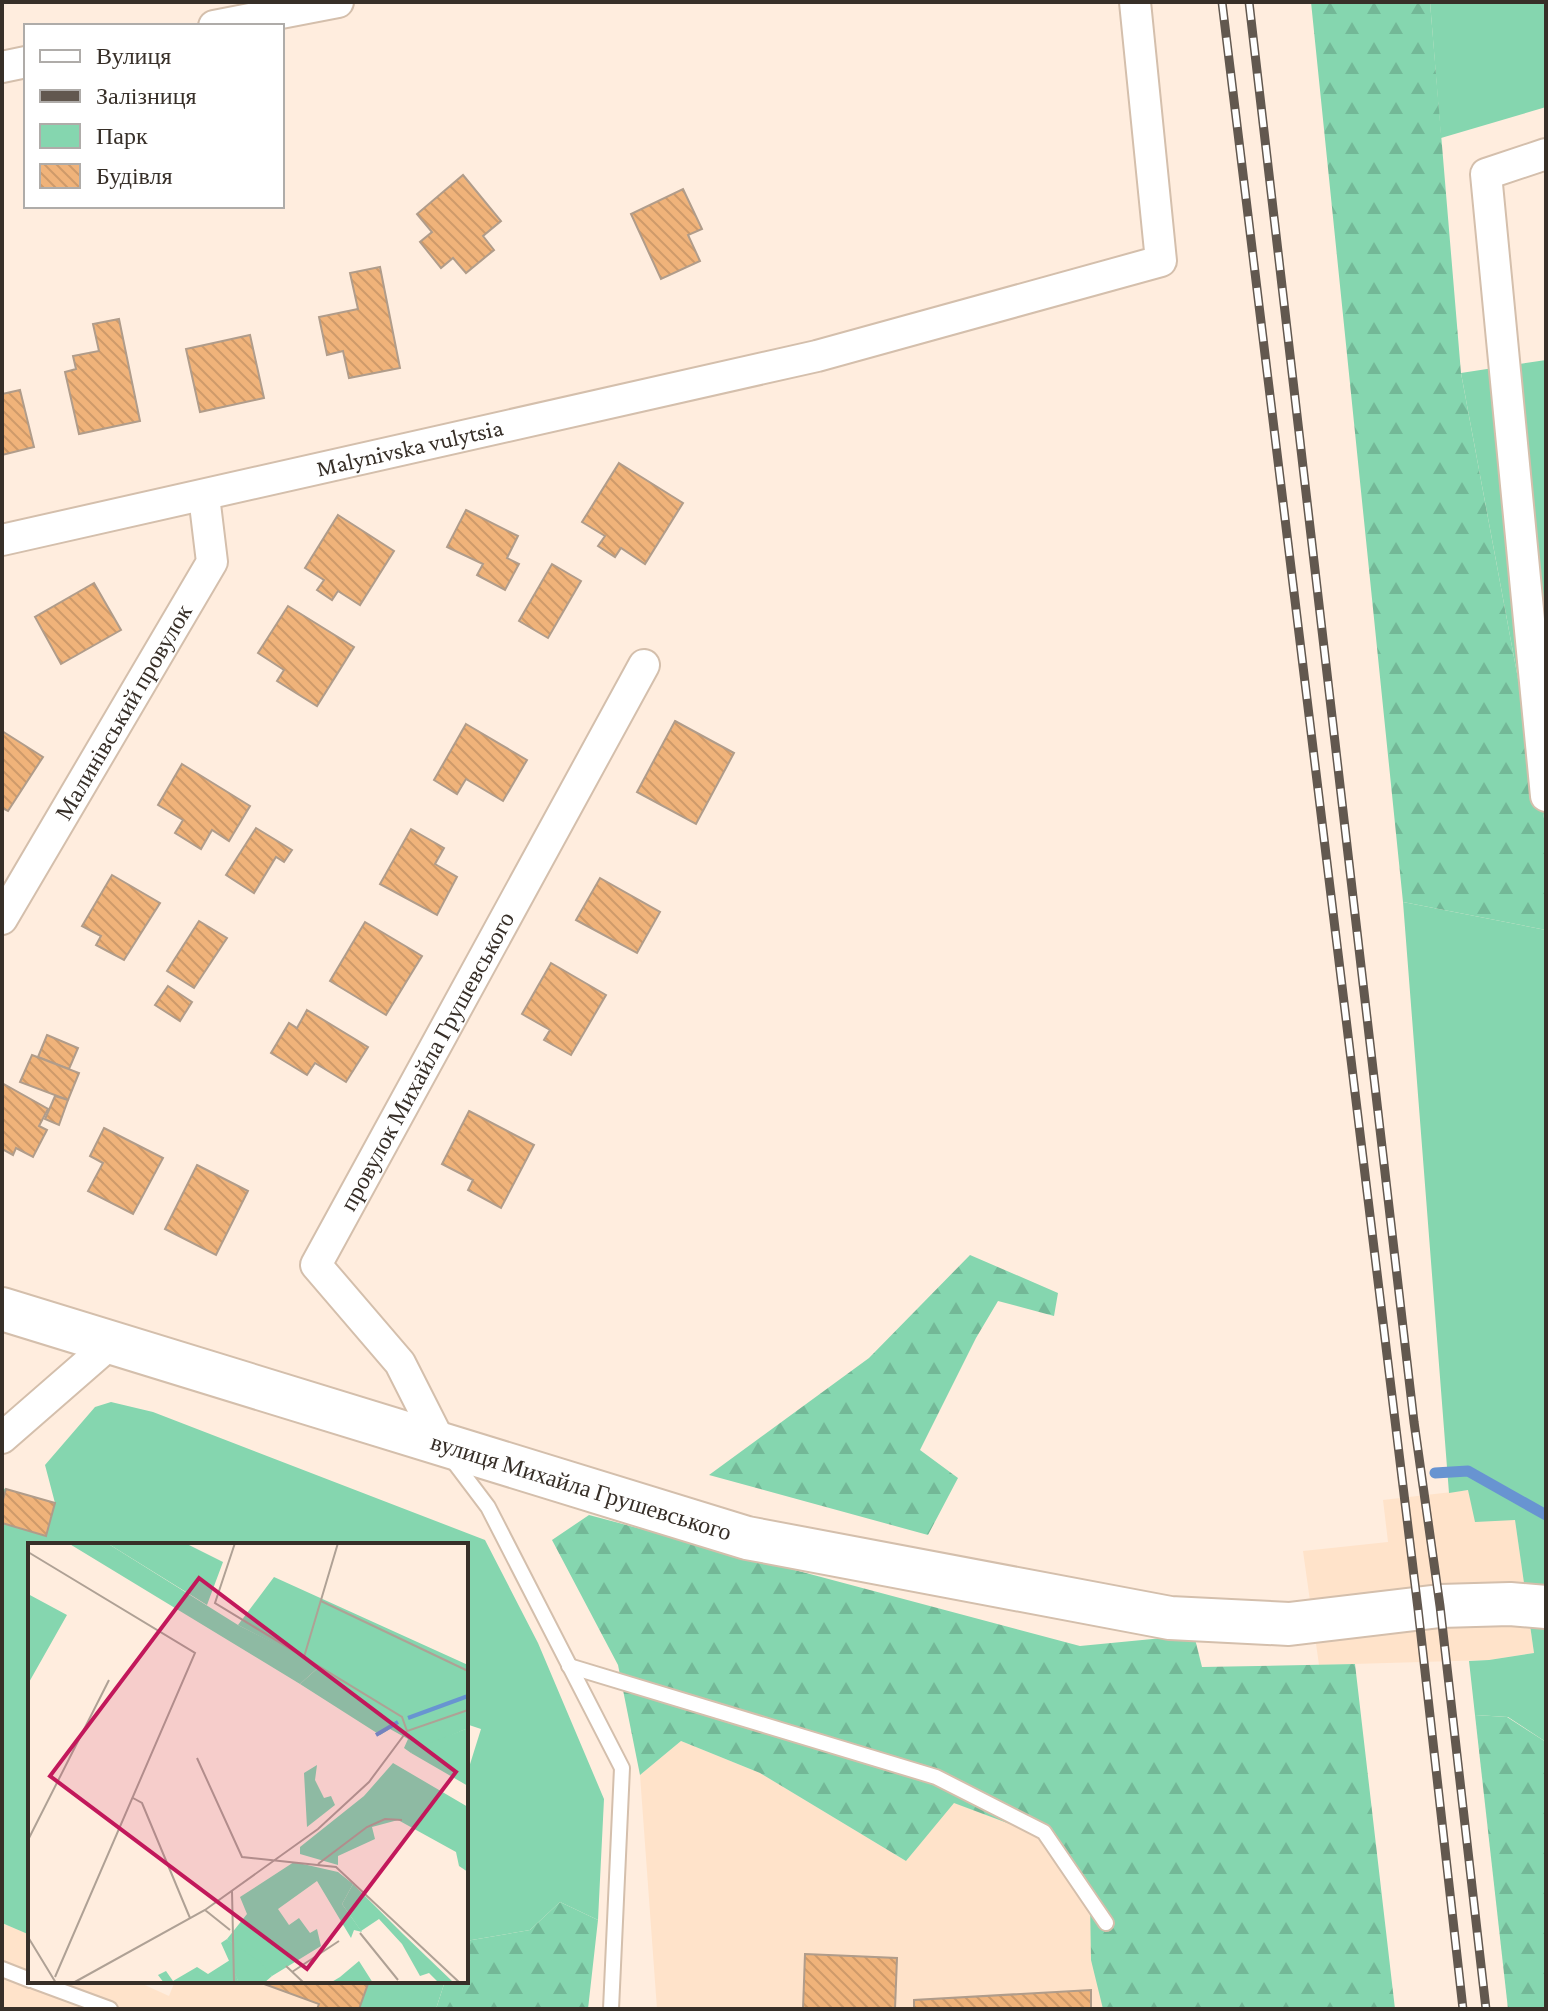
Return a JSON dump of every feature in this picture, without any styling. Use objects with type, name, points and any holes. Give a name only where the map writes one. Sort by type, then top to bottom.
[{"type":"street","points":[[224,24],[338,2]]},
{"type":"street","name":"Malynivska vulytsia","points":[[2,540],[817,356],[1161,261],[1135,2]]},
{"type":"street","points":[[2,67],[24,62]]},
{"type":"street","points":[[1546,154],[1486,174],[1546,796]]},
{"type":"street","name":"Малинівський провулок","points":[[2,919],[212,562],[204,496]]},
{"type":"street","name":"провулок Михайла Грушевського","points":[[441,1444],[400,1363],[316,1265],[644,665]]},
{"type":"street","name":"вулиця Михайла Грушевського","points":[[2,1309],[747,1538],[1170,1618],[1289,1624],[1440,1606],[1510,1604],[1546,1607]]},
{"type":"street","points":[[2,1438],[111,1343]]},
{"type":"lane","points":[[441,1444],[488,1507],[622,1768],[611,2009]]},
{"type":"lane","points":[[569,1666],[936,1777],[1044,1832],[1106,1923]]},
{"type":"lane","points":[[2,1969],[28,1979]]},
{"type":"lane","points":[[40,1983],[110,2009]]},
{"type":"shaded area","points":[[1469,1490],[1515,1519],[1534,1653],[1489,1660],[1319,1665],[1303,1551],[1388,1542],[1383,1500]]},
{"type":"shaded area","points":[[681,1741],[760,1773],[906,1861],[953,1802],[1021,1828],[1054,1846],[1090,1902],[1103,2009],[657,2009],[640,1775]]},
{"type":"shaded area","points":[[2,1923],[28,1934],[28,1983],[140,1983],[169,1996],[174,1983],[368,1983],[359,2009],[2,2009]]},
{"type":"green space","points":[[1311,2],[1430,2],[1461,373],[1546,829],[1546,930],[1403,902]]},
{"type":"green space","points":[[1430,2],[1546,2],[1546,107],[1441,138]]},
{"type":"green space","points":[[1546,360],[1546,829],[1461,373]]},
{"type":"green space","points":[[1403,902],[1546,930],[1546,1742],[1508,1717],[1475,1715],[1469,1661],[1534,1653],[1515,1520],[1475,1522],[1468,1490],[1449,1493]]},
{"type":"green space","points":[[970,1255],[1058,1293],[1054,1316],[998,1301],[976,1338],[920,1450],[958,1478],[928,1535],[709,1475],[869,1358]]},
{"type":"green space","points":[[111,1402],[153,1412],[485,1540],[538,1643],[604,1799],[598,1920],[560,1902],[530,1930],[468,1941],[468,1771],[481,1729],[468,1725],[468,1543],[28,1543],[28,1934],[2,1923],[2,1488],[55,1503],[45,1465],[95,1407]]},
{"type":"green space","points":[[589,1515],[1080,1646],[1194,1635],[1202,1667],[1355,1664],[1395,2009],[1103,2009],[1091,1960],[1090,1902],[1054,1846],[1021,1828],[954,1803],[906,1861],[760,1773],[681,1741],[640,1775],[618,1665],[552,1540]]},
{"type":"green space","points":[[1475,1715],[1507,1717],[1546,1742],[1546,2009],[1508,2009]]},
{"type":"green space","points":[[560,1902],[598,1920],[588,2009],[436,2009],[444,1983],[468,1983],[468,1941],[530,1930]]},
{"type":"green space","points":[[368,1983],[444,1983],[436,2009],[359,2009]]},
{"type":"building","points":[[463,175],[501,221],[483,236],[494,250],[466,273],[453,258],[441,268],[420,242],[432,232],[417,214]]},
{"type":"building","points":[[683,189],[702,229],[688,235],[700,261],[661,279],[631,214]]},
{"type":"building","points":[[380,267],[400,368],[349,378],[343,351],[327,355],[319,317],[358,309],[350,273]]},
{"type":"building","points":[[119,319],[140,421],[79,434],[65,372],[76,369],[73,356],[99,351],[93,324]]},
{"type":"building","points":[[250,335],[264,398],[200,412],[186,349]]},
{"type":"building","points":[[20,390],[34,447],[2,455],[2,394]]},
{"type":"building","points":[[619,463],[683,503],[645,564],[621,548],[615,557],[598,546],[605,536],[582,522]]},
{"type":"building","points":[[466,510],[518,536],[507,558],[519,564],[505,590],[477,575],[483,564],[447,547]]},
{"type":"building","points":[[338,515],[394,551],[360,605],[338,591],[332,600],[317,590],[324,580],[305,568]]},
{"type":"building","points":[[552,564],[581,581],[548,638],[519,621]]},
{"type":"building","points":[[94,583],[121,630],[61,664],[35,617]]},
{"type":"building","points":[[288,606],[354,647],[317,706],[277,681],[284,670],[258,653]]},
{"type":"building","points":[[675,721],[734,753],[696,824],[637,792]]},
{"type":"building","points":[[466,724],[527,760],[503,801],[466,779],[457,794],[434,780]]},
{"type":"building","points":[[2,731],[43,757],[8,811],[2,808]]},
{"type":"building","points":[[182,764],[250,806],[229,841],[212,830],[201,849],[175,833],[183,820],[158,805]]},
{"type":"building","points":[[256,828],[292,850],[284,862],[276,857],[254,893],[226,875]]},
{"type":"building","points":[[411,829],[444,848],[435,864],[457,877],[437,915],[380,884]]},
{"type":"building","points":[[112,875],[160,903],[124,960],[96,945],[101,936],[82,926]]},
{"type":"building","points":[[600,878],[660,912],[637,953],[576,920]]},
{"type":"building","points":[[199,921],[227,938],[194,988],[167,971]]},
{"type":"building","points":[[365,922],[422,956],[386,1015],[330,981]]},
{"type":"building","points":[[551,963],[606,995],[571,1055],[544,1040],[550,1030],[522,1014]]},
{"type":"building","points":[[168,986],[192,1002],[180,1021],[155,1005]]},
{"type":"building","points":[[307,1010],[368,1047],[346,1082],[315,1063],[307,1075],[271,1053],[289,1023],[297,1028]]},
{"type":"building","points":[[47,1035],[78,1048],[69,1069],[38,1057]]},
{"type":"building","points":[[32,1055],[79,1073],[68,1100],[20,1082]]},
{"type":"building","points":[[2,1083],[48,1109],[39,1126],[47,1130],[33,1157],[16,1148],[13,1155],[2,1149]]},
{"type":"building","points":[[55,1096],[68,1100],[59,1125],[45,1119]]},
{"type":"building","points":[[469,1111],[534,1145],[501,1208],[468,1190],[473,1180],[442,1164]]},
{"type":"building","points":[[104,1128],[163,1158],[133,1214],[88,1191],[103,1163],[90,1156]]},
{"type":"building","points":[[197,1165],[248,1191],[216,1255],[165,1229]]},
{"type":"building","points":[[6,1489],[55,1503],[46,1536],[2,1523]]},
{"type":"building","points":[[805,1954],[897,1958],[895,2009],[803,2009]]},
{"type":"building","points":[[261,1983],[368,1983],[359,2009],[317,2009],[319,2004]]},
{"type":"building","points":[[1091,1990],[1091,2009],[914,2009],[914,2000]]},
{"type":"waterway","points":[[1435,1473],[1468,1471],[1546,1515]]},
{"type":"railway","points":[[1222,2],[1418,1609],[1463,2009]]},
{"type":"railway","points":[[1249,2],[1414,1422],[1440,1606],[1486,2009]]}]
